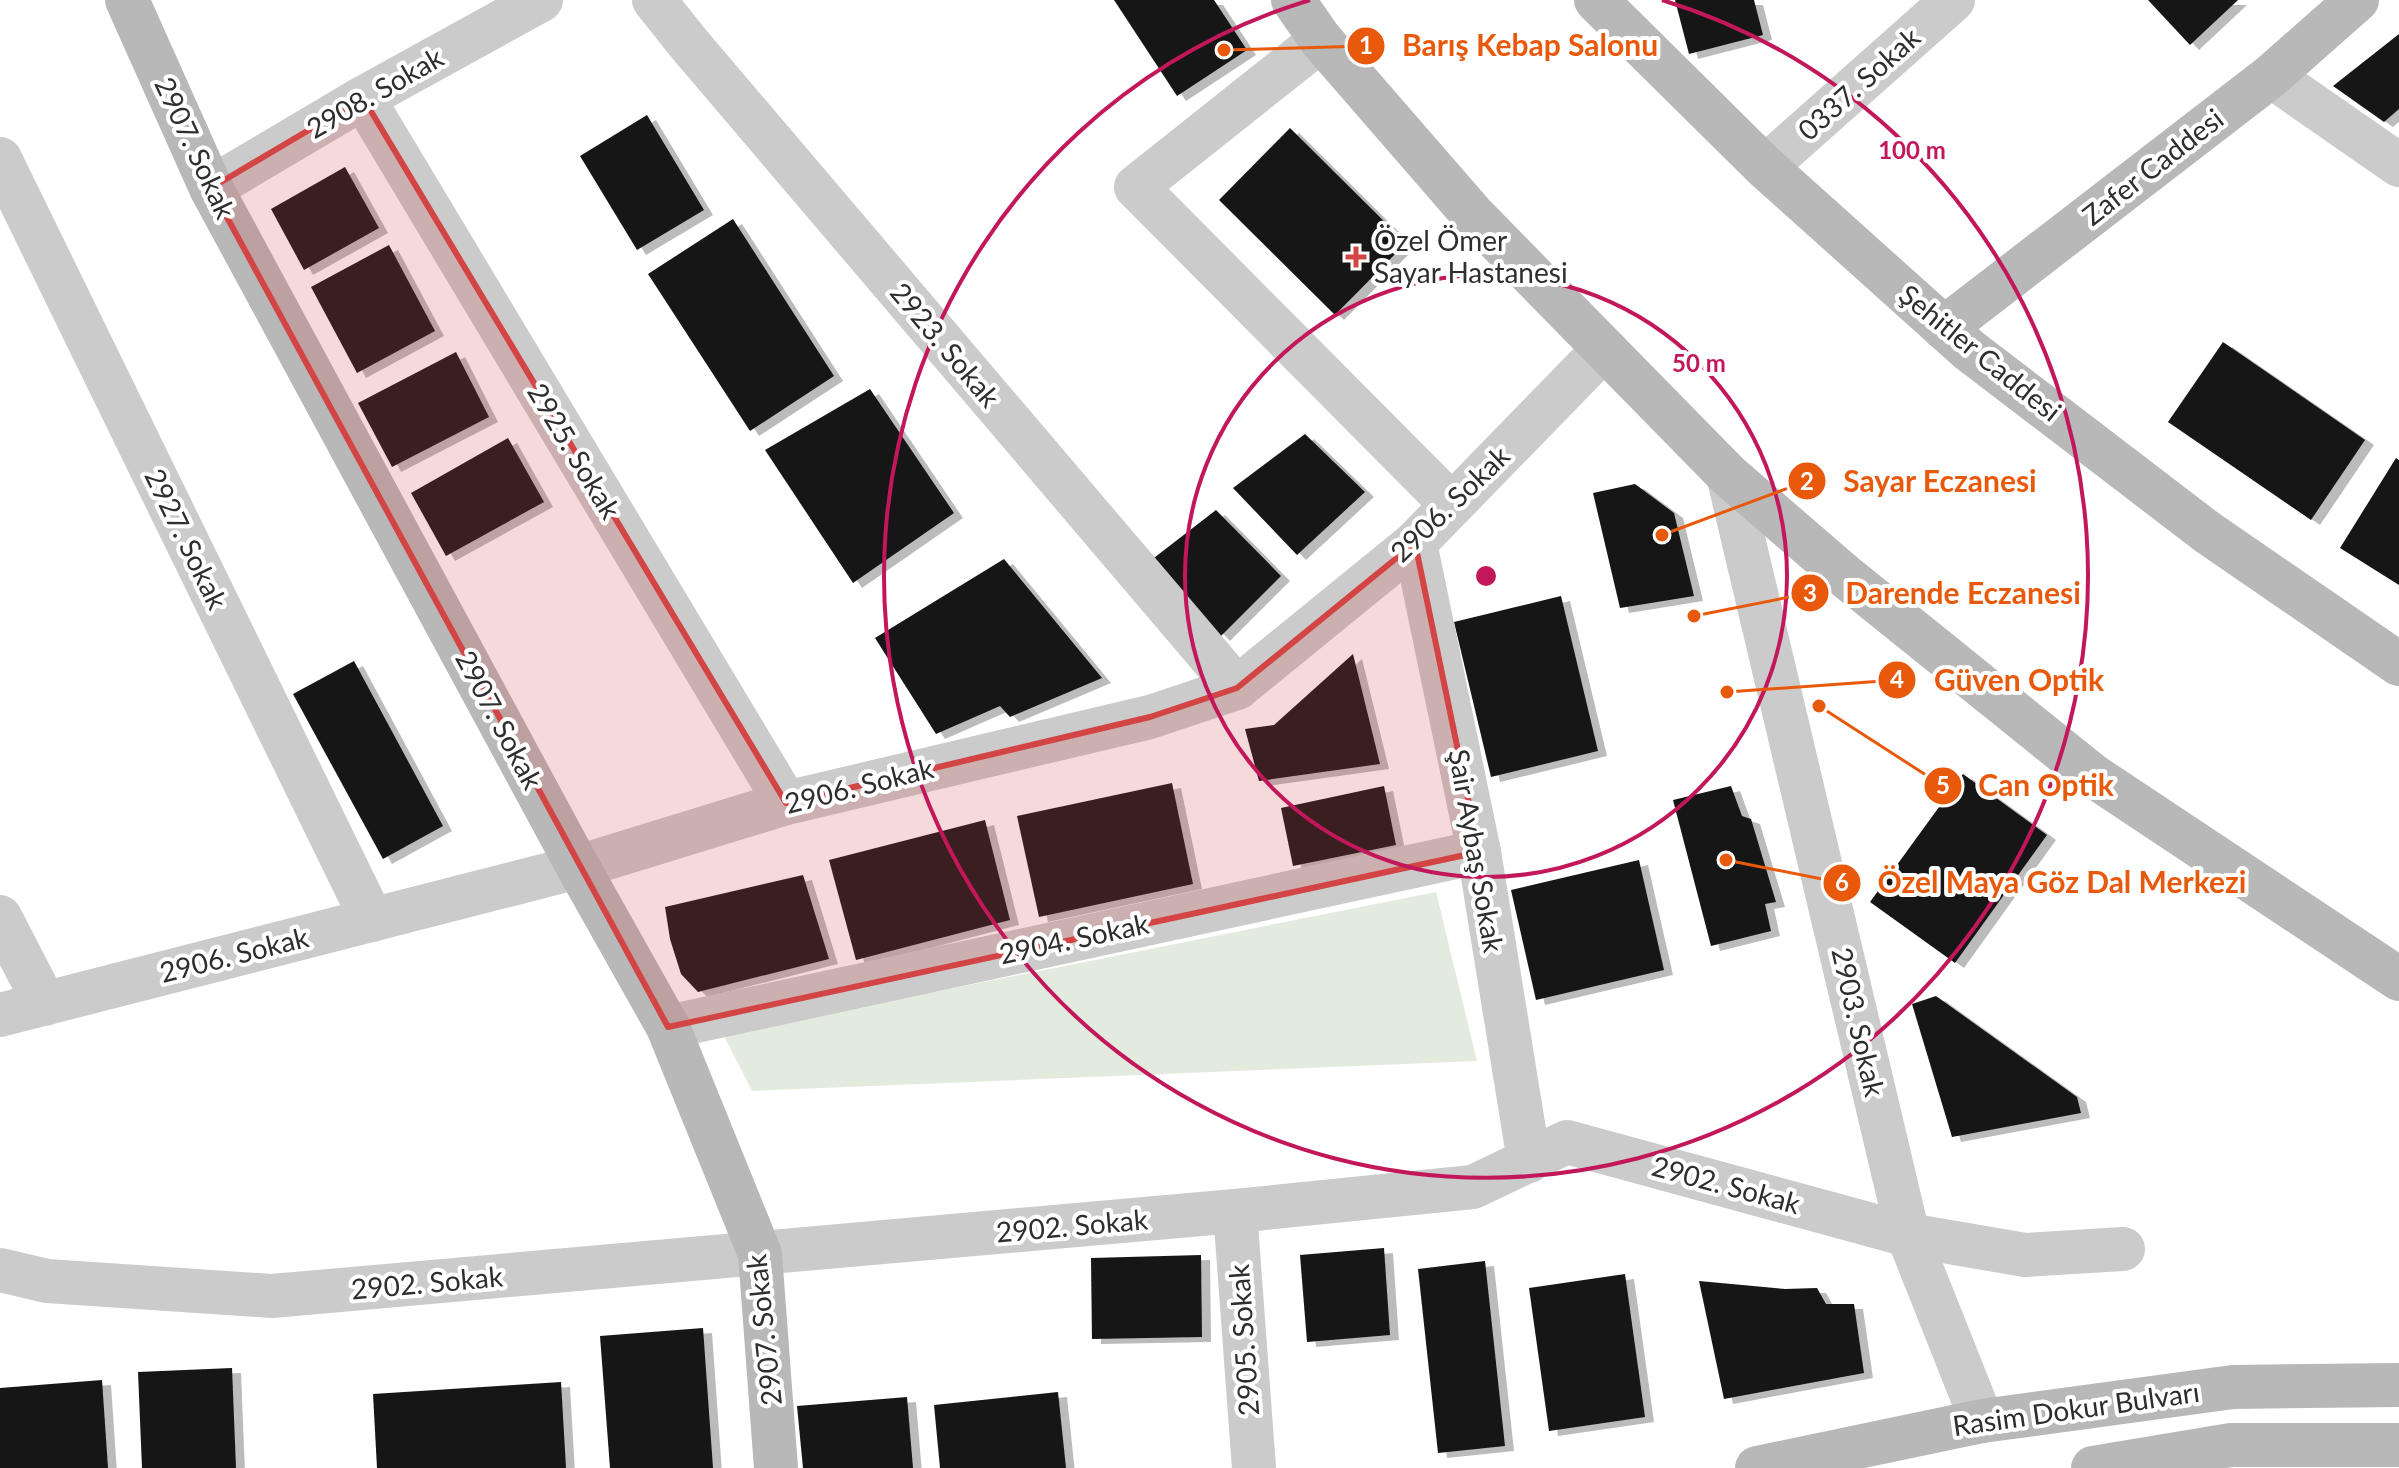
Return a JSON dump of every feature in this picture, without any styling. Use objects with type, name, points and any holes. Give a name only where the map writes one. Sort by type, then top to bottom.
[{"type":"street","name":"2907. Sokak","points":[[127,0],[211,188],[578,867],[668,1027],[760,1254],[776,1468]]},
{"type":"street","name":"2908. Sokak","points":[[211,188],[363,98],[541,0]]},
{"type":"street","name":"2923. Sokak","points":[[654,0],[1237,688]]},
{"type":"street","points":[[1293,0],[1321,40],[1473,215],[1728,475],[1845,576],[2092,775],[2399,979]]},
{"type":"street","name":"Şehitler Caddesi","points":[[1596,0],[1765,167],[1969,350],[2207,532],[2399,664]]},
{"type":"street","name":"0337. Sokak","points":[[1765,167],[1953,0]]},
{"type":"street","name":"Zafer Caddesi","points":[[1944,328],[2271,76],[2357,0]]},
{"type":"street","points":[[1321,40],[1136,187],[1452,505]]},
{"type":"street","points":[[2271,76],[2399,165]]},
{"type":"street","name":"2925. Sokak","points":[[363,98],[786,803]]},
{"type":"street","name":"2927. Sokak","points":[[0,159],[372,920]]},
{"type":"street","name":"2906. Sokak","points":[[0,1015],[578,867],[786,803],[1150,717],[1237,688],[1415,543],[1603,350]]},
{"type":"street","name":"2903. Sokak","points":[[1728,475],[1908,1235],[1982,1421]]},
{"type":"street","name":"Şair Aybaş Sokak","points":[[1415,543],[1479,852],[1529,1161]]},
{"type":"street","name":"2904. Sokak","points":[[668,1027],[1479,852]]},
{"type":"street","points":[[0,917],[45,1004]]},
{"type":"street","name":"2902. Sokak","points":[[0,1270],[47,1281],[272,1296],[1473,1187],[1567,1142],[1908,1235],[2025,1255],[2123,1249]]},
{"type":"street","name":"2905. Sokak","points":[[1235,1211],[1254,1468]]},
{"type":"street","name":"Rasim Dokur Bulvarı","points":[[1757,1468],[1982,1421],[2233,1387],[2399,1385]]},
{"type":"street","points":[[2093,1468],[2231,1445],[2399,1445]]},
{"type":"highlighted area","points":[[363,98],[786,803],[1150,717],[1237,688],[1415,543],[1479,852],[668,1027],[211,188]]},
{"type":"shaded area","points":[[1436,892],[1477,1061],[752,1091],[723,1034]]},
{"type":"building","points":[[1114,0],[1214,0],[1247,50],[1177,96]]},
{"type":"building","points":[[1675,0],[1754,0],[1763,35],[1689,54]]},
{"type":"building","points":[[2148,0],[2238,0],[2190,45]]},
{"type":"building","points":[[2399,34],[2399,109],[2384,122],[2333,86]]},
{"type":"building","points":[[647,115],[704,210],[637,250],[580,156]]},
{"type":"building","points":[[1290,128],[1406,243],[1335,315],[1219,200]]},
{"type":"building","points":[[345,167],[379,228],[304,270],[271,209]]},
{"type":"building","points":[[733,219],[834,376],[750,431],[648,274]]},
{"type":"building","points":[[389,245],[435,331],[357,373],[311,287]]},
{"type":"building","points":[[2223,342],[2365,440],[2311,520],[2168,422]]},
{"type":"building","points":[[456,352],[489,417],[392,467],[358,403]]},
{"type":"building","points":[[870,389],[954,513],[853,583],[765,450]]},
{"type":"building","points":[[1305,434],[1365,492],[1297,555],[1233,488]]},
{"type":"building","points":[[508,438],[544,502],[446,556],[411,493]]},
{"type":"building","points":[[2396,458],[2399,460],[2399,585],[2340,548]]},
{"type":"building","points":[[1635,484],[1674,513],[1694,596],[1620,608],[1593,493]]},
{"type":"building","points":[[1216,510],[1281,576],[1221,636],[1150,561]]},
{"type":"building","points":[[1004,559],[1102,678],[1010,717],[1000,706],[936,734],[875,638]]},
{"type":"building","points":[[1561,596],[1598,751],[1491,777],[1454,622]]},
{"type":"building","points":[[1353,654],[1380,764],[1259,781],[1245,729],[1274,725]]},
{"type":"building","points":[[354,661],[443,826],[383,859],[293,694]]},
{"type":"building","points":[[1963,774],[2047,835],[1955,963],[1870,902]]},
{"type":"building","points":[[1172,783],[1193,884],[1039,917],[1017,816]]},
{"type":"building","points":[[1384,786],[1396,845],[1293,866],[1281,808]]},
{"type":"building","points":[[1731,786],[1742,816],[1751,819],[1776,902],[1765,904],[1771,931],[1711,946],[1673,800]]},
{"type":"building","points":[[985,820],[1010,920],[856,960],[829,860]]},
{"type":"building","points":[[1639,860],[1664,970],[1536,1000],[1511,890]]},
{"type":"building","points":[[803,875],[829,959],[698,992],[681,974],[670,939],[665,907]]},
{"type":"building","points":[[1936,996],[2077,1097],[2081,1113],[1952,1137],[1912,1004]]},
{"type":"building","points":[[1384,1248],[1390,1335],[1307,1342],[1300,1255]]},
{"type":"building","points":[[1201,1255],[1202,1337],[1092,1339],[1091,1258]]},
{"type":"building","points":[[1485,1261],[1505,1446],[1438,1453],[1418,1269]]},
{"type":"building","points":[[1625,1274],[1645,1417],[1549,1431],[1529,1288]]},
{"type":"building","points":[[1699,1281],[1785,1289],[1817,1288],[1826,1304],[1854,1304],[1864,1373],[1724,1399]]},
{"type":"building","points":[[703,1328],[713,1468],[610,1468],[600,1336]]},
{"type":"building","points":[[232,1368],[236,1468],[142,1468],[138,1372]]},
{"type":"building","points":[[102,1380],[108,1468],[0,1468],[0,1388]]},
{"type":"building","points":[[561,1382],[566,1468],[377,1468],[373,1394]]},
{"type":"building","points":[[1058,1392],[1066,1468],[940,1468],[934,1405]]},
{"type":"building","points":[[907,1397],[913,1468],[803,1468],[797,1406]]},
{"type":"place","name":"Barış Kebap Salonu","points":[[1224,50]]},
{"type":"place","name":"Özel Ömer Sayar Hastanesi","points":[[1356,257]]},
{"type":"place","name":"Sayar Eczanesi","points":[[1662,535]]},
{"type":"place","name":"Darende Eczanesi","points":[[1694,616]]},
{"type":"place","name":"Güven Optik","points":[[1727,692]]},
{"type":"place","name":"Can Optik","points":[[1819,706]]},
{"type":"place","name":"Özel Maya Göz Dal Merkezi","points":[[1726,860]]}]
